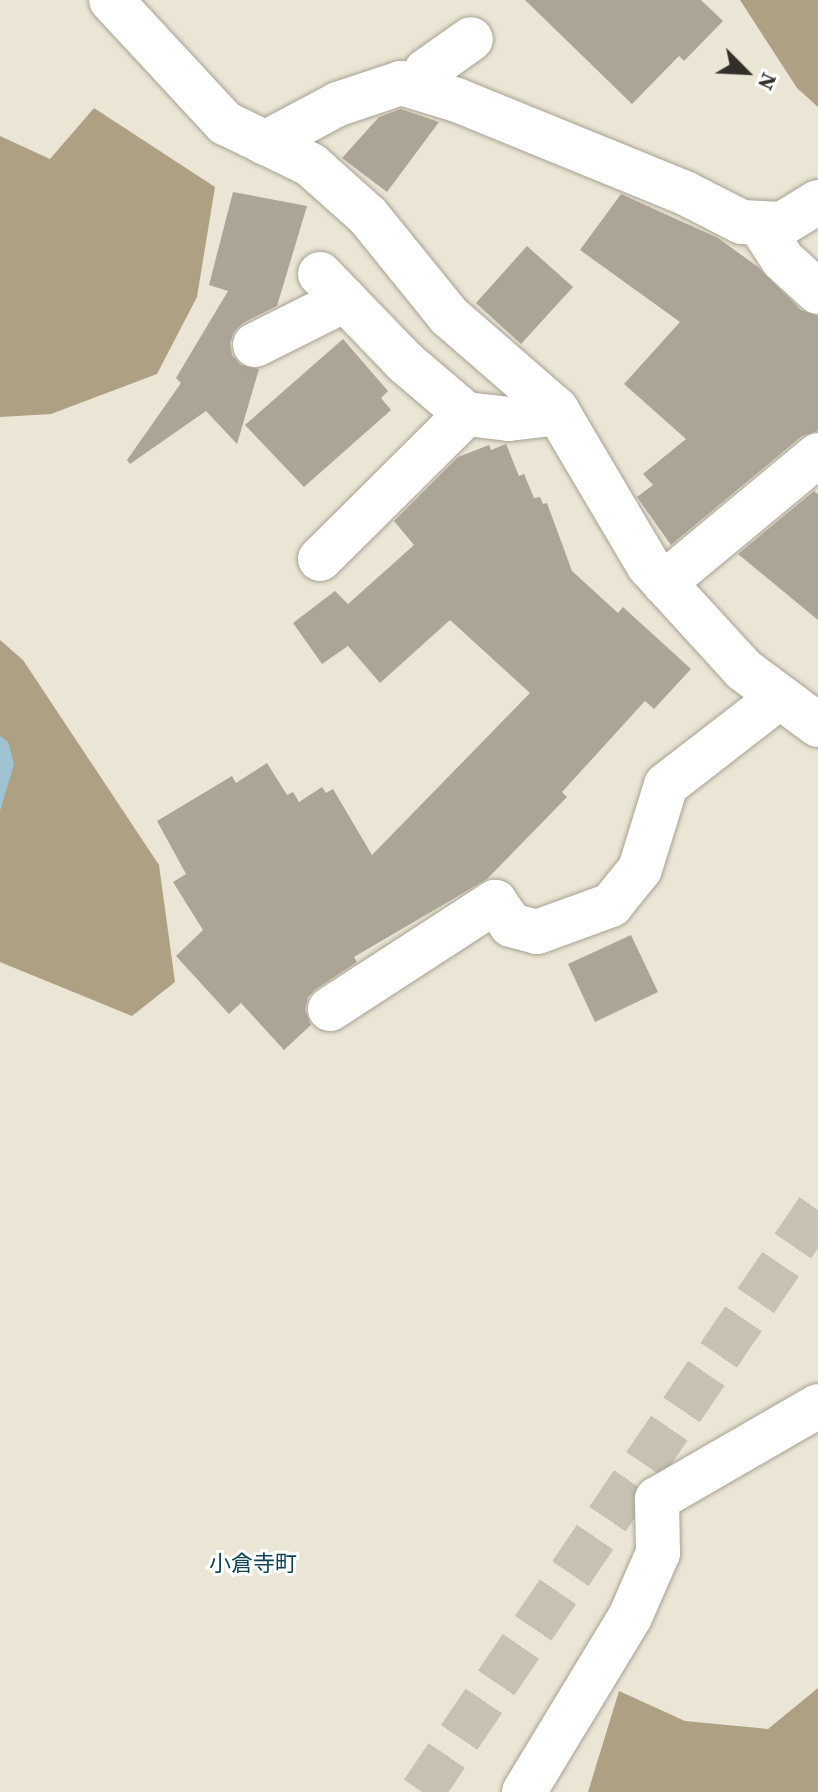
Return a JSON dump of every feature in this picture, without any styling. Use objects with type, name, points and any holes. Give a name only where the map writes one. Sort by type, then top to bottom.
[{"type":"street","points":[[111,0],[225,123],[311,165],[368,216],[449,316],[559,413],[649,566],[664,583],[744,670],[818,725]]},
{"type":"street","points":[[416,87],[426,71],[471,39]]},
{"type":"street","points":[[265,143],[338,104],[401,83],[457,100],[685,193],[742,222],[782,224],[818,202]]},
{"type":"street","points":[[759,223],[783,260],[818,292]]},
{"type":"street","points":[[255,345],[332,287],[406,363],[466,414],[509,419],[559,413]]},
{"type":"street","points":[[320,559],[466,414]]},
{"type":"street","points":[[664,583],[818,455]]},
{"type":"street","points":[[330,1009],[495,902],[511,925],[537,932],[611,905],[640,869],[666,785],[780,697]]},
{"type":"street","points":[[524,1792],[630,1617],[658,1553],[657,1499],[818,1406]]},
{"type":"shaded area","points":[[740,0],[818,0],[818,107],[797,88]]},
{"type":"shaded area","points":[[94,108],[215,187],[197,297],[157,374],[51,414],[0,417],[0,136],[50,159]]},
{"type":"shaded area","points":[[0,640],[23,660],[159,865],[175,982],[132,1016],[0,962]]},
{"type":"shaded area","points":[[818,1688],[818,1792],[588,1792],[619,1691],[685,1721],[768,1729]]},
{"type":"water","points":[[0,736],[8,742],[14,764],[0,811]]},
{"type":"building","points":[[525,0],[701,0],[723,21],[684,61],[679,56],[632,104]]},
{"type":"building","points":[[401,109],[439,122],[387,192],[342,158],[379,117]]},
{"type":"building","points":[[233,192],[307,206],[277,306],[243,323],[234,332],[230,343],[232,355],[241,365],[259,369],[237,444],[206,411],[130,464],[127,460],[181,383],[176,378],[228,291],[209,285]]},
{"type":"building","points":[[621,194],[718,238],[758,267],[801,310],[818,316],[818,431],[802,436],[671,545],[637,497],[653,485],[643,474],[686,439],[624,384],[680,322],[580,250]]},
{"type":"building","points":[[527,246],[573,287],[521,344],[476,303]]},
{"type":"building","points":[[343,339],[388,391],[381,398],[391,410],[304,487],[245,425]]},
{"type":"building","points":[[506,444],[519,476],[524,474],[534,498],[540,497],[543,504],[547,503],[572,571],[618,613],[623,607],[691,669],[654,709],[645,701],[562,792],[567,797],[487,879],[354,957],[357,962],[316,989],[308,997],[305,1010],[311,1025],[284,1050],[241,1003],[229,1014],[176,956],[203,930],[173,882],[186,874],[157,821],[232,776],[236,783],[267,763],[287,795],[293,792],[299,802],[322,787],[326,793],[333,789],[372,855],[530,693],[450,620],[380,683],[348,646],[322,664],[293,623],[335,591],[348,604],[414,545],[394,521],[458,457],[489,445],[491,450]]},
{"type":"building","points":[[814,491],[818,494],[818,620],[738,554]]},
{"type":"building","points":[[631,935],[658,992],[595,1022],[568,964]]},
{"type":"tunnel","points":[[422,1792],[818,1209]]},
{"type":"district","name":"小倉寺町","points":[[253,1564]]}]
